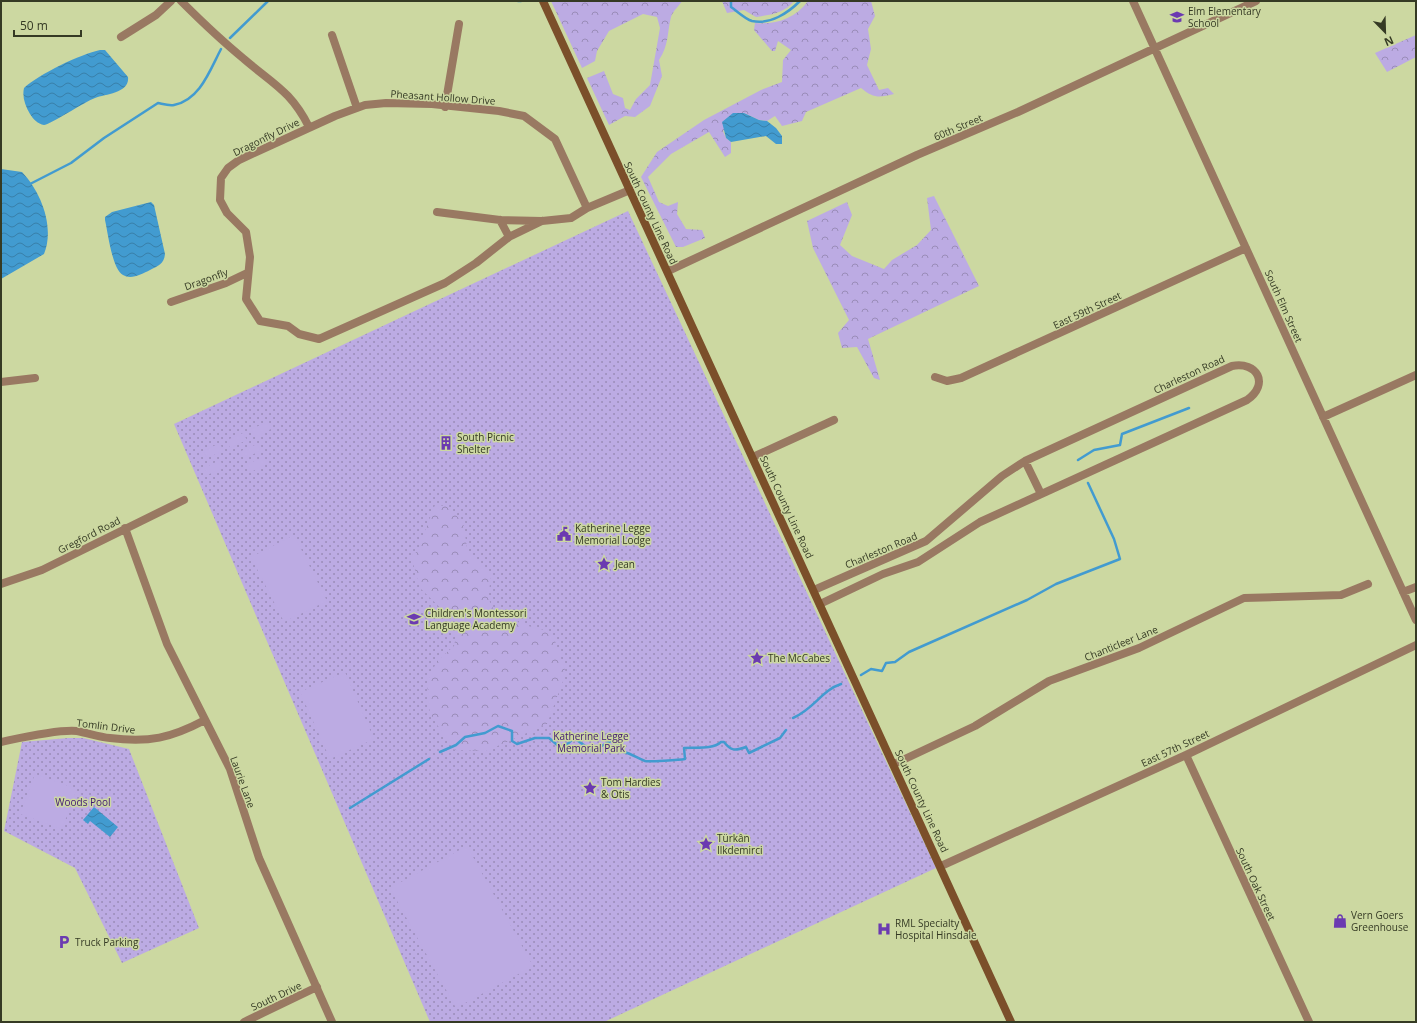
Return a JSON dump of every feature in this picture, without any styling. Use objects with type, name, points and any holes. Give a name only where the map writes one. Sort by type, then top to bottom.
[{"type":"main road","name":"South County Line Road","points":[[543,1],[1011,1022]]},
{"type":"street","points":[[121,37],[156,15],[171,1]]},
{"type":"street","points":[[181,1],[244,59],[282,89],[299,108],[309,127]]},
{"type":"street","name":"South Elm Street","points":[[1133,1],[1416,620]]},
{"type":"street","name":"60th Street","points":[[668,272],[917,155],[1018,112],[1256,1]]},
{"type":"street","points":[[445,106],[459,24]]},
{"type":"street","points":[[332,34],[357,108]]},
{"type":"street","name":"Pheasant Hollow Drive","points":[[309,127],[357,108],[386,103],[432,104],[499,111],[524,116],[555,139],[587,208]]},
{"type":"street","name":"Dragonfly Drive","points":[[309,127],[239,160],[228,168],[221,178],[220,200],[227,213],[246,232],[250,257],[247,273],[246,299],[260,321],[288,326],[299,334],[319,339],[445,284],[476,263],[509,237]]},
{"type":"street","points":[[437,212],[500,220],[542,221],[571,218],[587,208],[630,190]]},
{"type":"street","points":[[500,220],[509,237],[542,221]]},
{"type":"street","name":"East 59th Street","points":[[935,377],[947,381],[961,378],[1246,248]]},
{"type":"street","name":"Dragonfly","points":[[171,302],[226,283],[247,273]]},
{"type":"street","name":"Charleston Road","points":[[814,590],[926,542],[1002,476],[1025,461],[1232,366],[1241,364],[1248,366],[1258,376],[1260,383],[1257,390],[1248,400],[975,524],[918,562],[883,574],[820,604]]},
{"type":"street","points":[[1323,417],[1416,375]]},
{"type":"street","points":[[1,382],[35,378]]},
{"type":"street","points":[[753,457],[834,420]]},
{"type":"street","points":[[1025,461],[1041,494]]},
{"type":"street","name":"Gregford Road","points":[[1,584],[42,570],[184,500]]},
{"type":"street","name":"Laurie Lane","points":[[125,528],[167,644],[230,769],[259,858],[332,1022]]},
{"type":"street","name":"Chanticleer Lane","points":[[894,764],[975,726],[1049,681],[1140,648],[1244,598],[1341,595],[1368,584]]},
{"type":"street","points":[[1404,592],[1416,587]]},
{"type":"street","name":"East 57th Street","points":[[940,866],[1186,755],[1416,644]]},
{"type":"street","name":"Tomlin Drive","points":[[1,742],[22,737],[76,731],[111,738],[144,741],[179,734],[205,720]]},
{"type":"street","name":"South Oak Street","points":[[1186,755],[1309,1022]]},
{"type":"street","name":"South Drive","points":[[244,1022],[317,987]]},
{"type":"green space","points":[[551,1],[682,1],[671,17],[665,49],[659,60],[662,76],[650,106],[635,117],[625,116],[609,125],[587,78],[604,71],[613,94],[623,98],[625,108],[630,110],[636,99],[650,85],[660,28],[657,17],[643,14],[609,31],[597,51],[595,61],[582,68]]},
{"type":"green space","points":[[722,1],[794,1],[782,11],[756,17],[744,10],[727,13]]},
{"type":"green space","points":[[808,1],[871,1],[875,16],[868,29],[871,49],[867,65],[879,90],[888,88],[894,94],[876,96],[869,94],[861,88],[806,112],[802,121],[782,126],[775,116],[767,121],[759,120],[744,113],[723,131],[726,138],[731,142],[731,153],[725,157],[709,132],[671,154],[648,177],[659,202],[668,206],[678,202],[677,214],[686,229],[702,230],[705,238],[683,247],[676,247],[641,177],[657,152],[704,120],[761,90],[782,82],[783,60],[791,50],[778,41],[775,51],[772,51],[754,30],[755,23],[770,23],[784,20],[797,12]]},
{"type":"green space","points":[[1416,35],[1416,57],[1387,72],[1375,53]]},
{"type":"green space","points":[[934,196],[979,286],[868,339],[880,380],[874,378],[857,347],[842,348],[838,333],[849,320],[813,248],[807,221],[847,202],[852,215],[840,245],[852,256],[884,269],[892,260],[917,245],[931,230],[927,198]]},
{"type":"green space","name":"Katherine Legge Memorial Park","points":[[628,211],[936,868],[604,1022],[430,1022],[174,424]]},
{"type":"green space","points":[[268,422],[271,429],[255,437],[251,429]]},
{"type":"green space","points":[[243,433],[247,440],[230,448],[227,440]]},
{"type":"green space","points":[[220,443],[223,451],[207,458],[203,451]]},
{"type":"green space","points":[[257,444],[261,451],[244,458],[241,451]]},
{"type":"green space","points":[[264,457],[267,464],[251,472],[247,464]]},
{"type":"green space","points":[[220,460],[224,468],[207,475],[204,468]]},
{"type":"green space","points":[[435,505],[446,506],[463,522],[468,554],[491,577],[489,599],[496,612],[501,617],[513,616],[520,624],[552,632],[566,673],[547,724],[486,751],[454,750],[430,714],[427,682],[437,661],[454,646],[458,625],[420,588],[411,556],[421,549],[421,541]]},
{"type":"green space","points":[[294,535],[327,601],[284,622],[251,557]]},
{"type":"green space","points":[[345,672],[374,739],[330,759],[300,692]]},
{"type":"green space","name":"Woods Pool","points":[[83,738],[129,749],[199,928],[122,963],[75,868],[4,831],[22,742]]},
{"type":"green space","points":[[35,774],[77,789],[62,829],[20,814]]},
{"type":"green space","points":[[467,846],[533,966],[456,1008],[390,888]]},
{"type":"water","points":[[100,50],[105,50],[128,77],[128,82],[125,86],[116,92],[90,100],[47,124],[44,125],[36,121],[30,114],[25,104],[23,95],[24,88],[60,65]]},
{"type":"water","points":[[733,113],[744,113],[759,120],[767,121],[776,128],[782,136],[782,144],[776,144],[766,136],[731,142],[726,138],[722,122]]},
{"type":"water","points":[[1,169],[22,172],[29,180],[35,189],[44,210],[48,233],[44,254],[1,279]]},
{"type":"water","points":[[151,202],[154,205],[165,254],[163,260],[156,267],[147,272],[129,277],[123,275],[116,266],[113,258],[105,217],[112,212]]},
{"type":"water","points":[[94,807],[118,827],[110,837],[90,821],[88,824],[83,820]]},
{"type":"waterway","points":[[230,38],[268,1]]},
{"type":"waterway","points":[[731,1],[731,7],[741,15],[749,20],[759,22],[772,20],[784,14],[800,1]]},
{"type":"waterway","points":[[30,184],[71,163],[104,138],[158,103],[174,105],[191,97],[203,83],[221,49]]},
{"type":"waterway","points":[[1078,460],[1094,450],[1120,445],[1122,434],[1189,408]]},
{"type":"waterway","points":[[861,675],[871,669],[882,671],[886,663],[895,662],[909,652],[1027,600],[1056,584],[1120,559],[1114,539],[1088,483]]},
{"type":"waterway","points":[[793,718],[807,710],[828,691],[841,684]]},
{"type":"waterway","points":[[440,752],[456,745],[465,737],[485,733],[498,726],[512,731],[512,741],[517,744],[535,738],[549,738],[562,749],[574,738],[592,751],[611,741],[621,744],[624,752],[645,761],[671,760],[685,759],[684,748],[704,748],[717,745],[721,742],[724,742],[731,749],[746,747],[749,753],[780,738],[786,730]]},
{"type":"waterway","points":[[350,808],[429,759]]},
{"type":"place","name":"Elm Elementary School","points":[[1177,17]]},
{"type":"place","name":"South Picnic Shelter","points":[[446,443]]},
{"type":"place","name":"Katherine Legge Memorial Lodge","points":[[564,534]]},
{"type":"place","name":"Jean","points":[[604,564]]},
{"type":"place","name":"Children's Montessori Language Academy","points":[[414,619]]},
{"type":"place","name":"The McCabes","points":[[757,658]]},
{"type":"place","name":"Tom Hardies & Otis","points":[[590,788]]},
{"type":"place","name":"Türkân Ilkdemirci","points":[[706,844]]},
{"type":"place","name":"Vern Goers Greenhouse","points":[[1340,921]]},
{"type":"place","name":"RML Specialty Hospital Hinsdale","points":[[884,929]]},
{"type":"place","name":"Truck Parking","points":[[64,942]]}]
